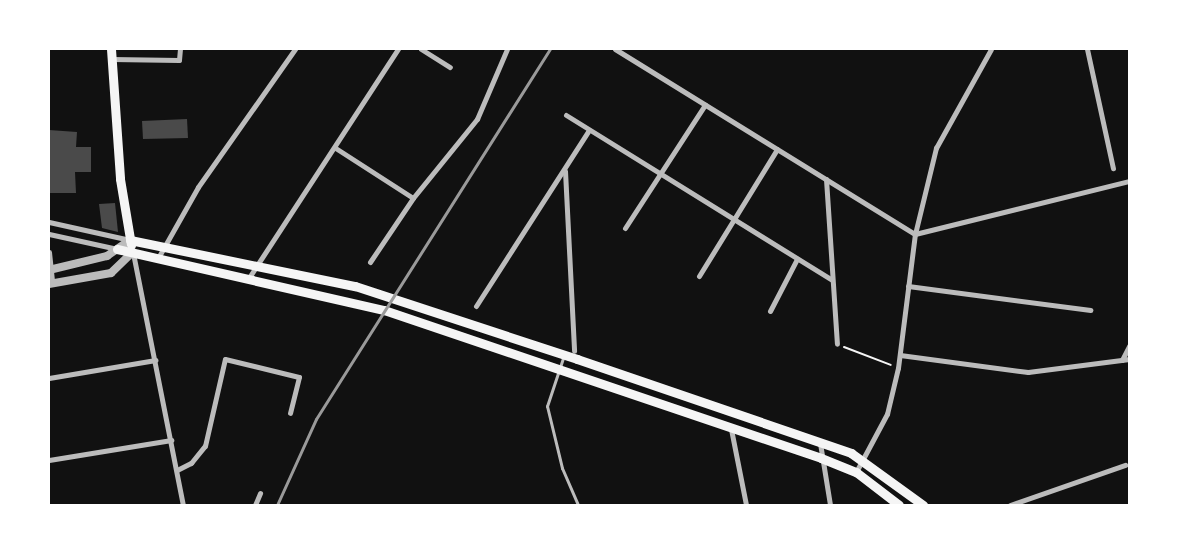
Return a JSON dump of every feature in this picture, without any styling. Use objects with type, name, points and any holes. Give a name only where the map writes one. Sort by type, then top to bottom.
[{"type":"main road","points":[[111,49],[120,179],[133,252]]},
{"type":"main road","points":[[130,240],[258,264],[355,286],[564,354],[862,459],[923,505]]},
{"type":"main road","points":[[117,249],[250,276],[384,310],[438,332],[821,458],[856,472],[899,505]]},
{"type":"main road","points":[[438,332],[446,315]]},
{"type":"street","points":[[112,59],[180,60],[180,49]]},
{"type":"street","points":[[158,258],[232,136],[295,49]]},
{"type":"street","points":[[250,276],[337,150],[398,49]]},
{"type":"street","points":[[421,49],[450,67]]},
{"type":"street","points":[[370,262],[413,198],[476,119],[507,49]]},
{"type":"street","points":[[615,49],[915,234],[1129,180]]},
{"type":"street","points":[[856,472],[887,414],[898,368],[915,234],[936,148],[992,49]]},
{"type":"street","points":[[1087,49],[1113,168]]},
{"type":"street","points":[[625,228],[705,105]]},
{"type":"street","points":[[566,115],[832,280]]},
{"type":"street","points":[[476,306],[525,224],[565,171],[589,130]]},
{"type":"street","points":[[337,150],[413,198]]},
{"type":"street","points":[[699,276],[777,150]]},
{"type":"street","points":[[565,171],[574,351]]},
{"type":"street","points":[[826,179],[837,344]]},
{"type":"street","points":[[49,222],[130,240]]},
{"type":"street","points":[[49,234],[117,249]]},
{"type":"street","points":[[49,270],[107,256],[130,240]]},
{"type":"street","points":[[49,252],[50,283],[111,273],[133,252]]},
{"type":"street","points":[[133,252],[184,505]]},
{"type":"street","points":[[770,311],[797,259]]},
{"type":"street","points":[[908,286],[1090,310]]},
{"type":"street","points":[[1122,360],[1129,346]]},
{"type":"street","points":[[900,355],[1028,372],[1129,359]]},
{"type":"street","points":[[177,470],[191,463],[205,446],[225,359],[299,377],[290,413]]},
{"type":"street","points":[[49,378],[155,360]]},
{"type":"street","points":[[731,429],[746,505]]},
{"type":"street","points":[[49,460],[171,440]]},
{"type":"street","points":[[820,443],[830,505]]},
{"type":"street","points":[[1010,505],[1125,465]]},
{"type":"street","points":[[255,505],[260,493]]},
{"type":"lane","points":[[564,354],[548,390],[549,421],[562,468],[578,505]]},
{"type":"path","points":[[837,344],[898,368]]},
{"type":"building","points":[[187,119],[188,138],[143,139],[142,121]]},
{"type":"building","points":[[49,130],[77,132],[76,147],[91,147],[91,172],[75,172],[76,193],[49,193]]},
{"type":"building","points":[[115,203],[118,232],[102,228],[99,204]]},
{"type":"railway","points":[[277,505],[316,419],[550,49]]}]
